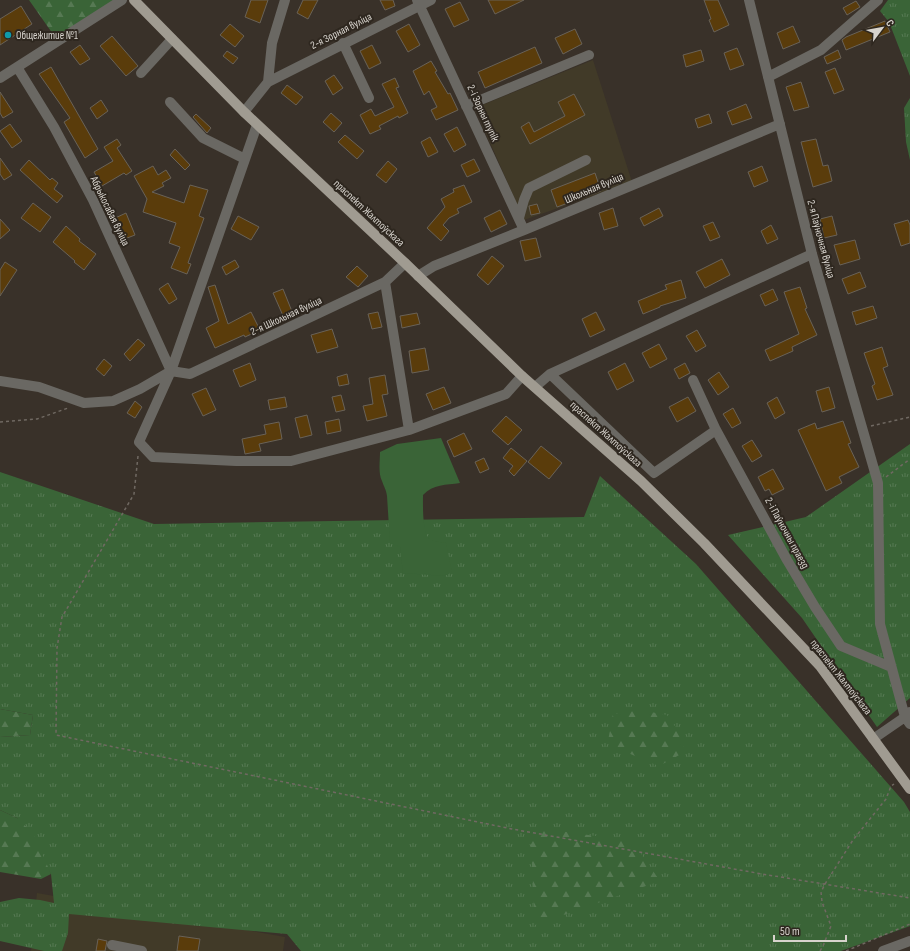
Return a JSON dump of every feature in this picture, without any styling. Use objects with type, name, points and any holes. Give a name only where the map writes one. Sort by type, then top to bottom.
[{"type":"main road","name":"праспект Жалтоўскага","points":[[134,0],[257,125],[405,263],[522,376],[641,481],[728,567],[820,666],[910,789]]},
{"type":"street","points":[[0,78],[122,0]]},
{"type":"street","points":[[268,82],[272,43],[285,0]]},
{"type":"street","name":"2-я Зорная вуліца","points":[[244,112],[268,82],[418,3],[431,0]]},
{"type":"street","name":"2-я Паўночная вуліца","points":[[749,0],[812,254],[878,483],[880,624],[891,667],[908,718]]},
{"type":"street","points":[[768,78],[821,50],[878,0]]},
{"type":"street","name":"2-і Зорны тупік","points":[[418,3],[524,230]]},
{"type":"street","points":[[141,73],[172,39]]},
{"type":"street","points":[[343,43],[369,98]]},
{"type":"street","points":[[466,106],[589,55]]},
{"type":"street","name":"Абрыкосавая вуліца","points":[[17,67],[54,127],[93,200],[171,371]]},
{"type":"street","points":[[170,102],[203,138],[245,159]]},
{"type":"street","name":"Школьная вуліца","points":[[418,276],[434,266],[780,124]]},
{"type":"street","points":[[257,125],[171,371],[139,442],[153,457],[236,461],[291,461],[409,430],[506,394],[522,376]]},
{"type":"street","points":[[518,218],[529,188],[586,160]]},
{"type":"street","points":[[535,388],[550,374],[812,254]]},
{"type":"street","name":"2-я Школьная вуліца","points":[[171,371],[190,374],[385,282],[405,263]]},
{"type":"street","points":[[385,282],[409,430]]},
{"type":"street","points":[[0,381],[39,387],[84,403],[113,401],[140,389],[171,371]]},
{"type":"street","points":[[550,374],[654,473],[716,430]]},
{"type":"street","name":"2-і Паўночны праезд","points":[[693,380],[716,430],[814,607],[841,646],[891,667]]},
{"type":"street","points":[[872,739],[908,718]]},
{"type":"street","points":[[883,951],[910,941]]},
{"type":"street","points":[[112,945],[142,951]]},
{"type":"path","points":[[0,422],[37,419],[84,403]]},
{"type":"path","points":[[862,428],[910,418]]},
{"type":"path","points":[[139,442],[134,494],[62,618],[57,648],[56,735],[512,829],[762,874],[910,898]]},
{"type":"path","points":[[878,483],[910,459]]},
{"type":"path","points":[[820,951],[831,926],[822,902],[821,892],[853,840],[886,799],[891,786]]},
{"type":"path","points":[[846,951],[910,924]]},
{"type":"shaded area","points":[[593,60],[632,182],[524,220],[475,108]]},
{"type":"shaded area","points":[[37,893],[285,937],[283,951],[31,951]]},
{"type":"green space","points":[[29,0],[116,0],[55,37]]},
{"type":"green space","points":[[888,0],[910,0],[910,76],[889,22],[880,11]]},
{"type":"green space","points":[[910,98],[910,160],[906,142],[904,108]]},
{"type":"green space","points":[[441,438],[460,483],[435,487],[423,495],[424,525],[427,536],[430,539],[446,543],[452,572],[445,576],[403,573],[400,547],[390,543],[387,496],[380,474],[380,452],[397,444]]},
{"type":"green space","points":[[910,444],[910,698],[877,727],[802,618],[728,535],[806,517]]},
{"type":"green space","points":[[0,472],[154,524],[584,517],[600,476],[696,564],[904,802],[910,812],[910,926],[841,951],[301,951],[287,934],[69,914],[68,933],[62,951],[44,951],[0,941],[0,902],[19,898],[54,903],[51,874],[17,818],[0,810],[0,737],[30,735],[33,715],[0,709]]},
{"type":"green space","points":[[0,709],[33,715],[30,735],[0,737]]},
{"type":"green space","points":[[640,710],[667,715],[684,739],[683,753],[659,766],[628,753],[608,741],[613,714]]},
{"type":"green space","points":[[0,810],[17,818],[33,833],[51,874],[41,879],[0,872]]},
{"type":"green space","points":[[530,827],[632,841],[660,881],[535,925]]},
{"type":"building","points":[[251,0],[268,0],[260,23],[245,17]]},
{"type":"building","points":[[303,0],[318,0],[308,19],[297,13]]},
{"type":"building","points":[[380,0],[393,0],[395,6],[385,10]]},
{"type":"building","points":[[488,0],[524,0],[495,14]]},
{"type":"building","points":[[704,0],[718,0],[729,25],[714,32]]},
{"type":"building","points":[[856,1],[860,7],[847,15],[843,8]]},
{"type":"building","points":[[460,2],[469,20],[454,27],[445,9]]},
{"type":"building","name":"Общежитие №1","points":[[21,6],[32,24],[0,45],[0,19]]},
{"type":"building","points":[[885,21],[890,32],[846,50],[842,40],[846,37]]},
{"type":"building","points":[[230,24],[244,36],[235,47],[220,35]]},
{"type":"building","points":[[409,24],[420,45],[408,52],[396,31]]},
{"type":"building","points":[[793,26],[800,42],[783,49],[777,33]]},
{"type":"building","points":[[575,29],[582,44],[563,54],[555,38]]},
{"type":"building","points":[[112,36],[138,66],[126,76],[100,46]]},
{"type":"building","points":[[80,45],[90,59],[80,65],[70,52]]},
{"type":"building","points":[[372,45],[381,63],[369,69],[360,51]]},
{"type":"building","points":[[535,47],[542,63],[485,88],[478,72]]},
{"type":"building","points":[[737,48],[744,65],[730,70],[724,53]]},
{"type":"building","points":[[701,50],[704,61],[686,67],[683,55]]},
{"type":"building","points":[[838,50],[841,58],[827,64],[824,57]]},
{"type":"building","points":[[227,51],[238,58],[233,64],[223,56]]},
{"type":"building","points":[[431,61],[437,71],[435,72],[448,94],[450,93],[458,110],[436,120],[431,110],[437,107],[429,91],[424,95],[413,71]]},
{"type":"building","points":[[51,67],[98,149],[85,158],[64,122],[70,118],[39,74]]},
{"type":"building","points":[[835,68],[844,90],[834,94],[825,72]]},
{"type":"building","points":[[334,75],[343,88],[333,95],[325,81]]},
{"type":"building","points":[[395,78],[399,87],[396,88],[408,113],[399,118],[398,116],[379,126],[381,129],[370,134],[360,115],[371,109],[375,116],[394,107],[382,84]]},
{"type":"building","points":[[801,82],[809,107],[794,111],[786,87]]},
{"type":"building","points":[[287,85],[303,97],[296,105],[281,93]]},
{"type":"building","points":[[0,92],[13,112],[3,118],[0,113]]},
{"type":"building","points":[[574,94],[585,115],[530,144],[521,127],[529,122],[534,132],[565,116],[558,102]]},
{"type":"building","points":[[101,100],[108,111],[97,119],[90,108]]},
{"type":"building","points":[[746,104],[752,118],[732,125],[727,112]]},
{"type":"building","points":[[331,113],[342,123],[334,132],[323,122]]},
{"type":"building","points":[[196,114],[211,128],[207,133],[193,117]]},
{"type":"building","points":[[709,114],[712,123],[698,128],[695,119]]},
{"type":"building","points":[[10,124],[22,141],[12,148],[0,131]]},
{"type":"building","points":[[457,127],[466,145],[454,152],[444,134]]},
{"type":"building","points":[[345,135],[364,151],[357,159],[338,142]]},
{"type":"building","points":[[430,137],[438,152],[428,157],[421,142]]},
{"type":"building","points":[[117,139],[121,145],[117,148],[132,171],[126,175],[124,173],[102,186],[94,172],[113,161],[104,147]]},
{"type":"building","points":[[816,139],[823,166],[828,165],[832,181],[813,187],[801,142]]},
{"type":"building","points":[[175,149],[190,165],[185,170],[170,155]]},
{"type":"building","points":[[0,158],[12,175],[4,180],[0,174]]},
{"type":"building","points":[[474,159],[480,171],[467,177],[461,165]]},
{"type":"building","points":[[29,160],[50,180],[52,178],[58,183],[54,189],[63,196],[57,203],[20,170]]},
{"type":"building","points":[[388,161],[397,169],[386,183],[376,175]]},
{"type":"building","points":[[153,166],[158,175],[166,170],[171,178],[162,183],[164,186],[152,192],[184,203],[190,185],[208,190],[199,216],[204,218],[188,263],[191,264],[187,274],[171,268],[180,247],[169,243],[176,223],[143,212],[147,199],[134,176]]},
{"type":"building","points":[[762,166],[768,181],[754,187],[748,172]]},
{"type":"building","points":[[595,173],[601,191],[557,207],[551,190]]},
{"type":"building","points":[[464,185],[472,202],[457,209],[459,213],[449,218],[443,225],[449,231],[441,241],[427,228],[445,207],[441,199],[454,192],[453,189]]},
{"type":"building","points":[[33,203],[51,217],[40,232],[21,218]]},
{"type":"building","points":[[537,204],[540,213],[531,215],[529,206]]},
{"type":"building","points":[[613,208],[618,226],[604,230],[599,213]]},
{"type":"building","points":[[659,208],[663,216],[644,226],[640,218]]},
{"type":"building","points":[[500,210],[507,224],[491,232],[484,218]]},
{"type":"building","points":[[126,213],[135,235],[122,240],[113,219]]},
{"type":"building","points":[[238,216],[259,227],[251,240],[231,229]]},
{"type":"building","points":[[832,216],[837,235],[824,238],[820,219]]},
{"type":"building","points":[[0,219],[10,230],[0,239]]},
{"type":"building","points":[[908,220],[910,225],[910,243],[901,246],[894,224]]},
{"type":"building","points":[[713,222],[720,237],[710,241],[703,226]]},
{"type":"building","points":[[771,225],[778,239],[767,244],[761,231]]},
{"type":"building","points":[[66,226],[80,239],[79,241],[96,254],[84,270],[53,242]]},
{"type":"building","points":[[536,238],[541,257],[525,261],[520,241]]},
{"type":"building","points":[[855,240],[860,259],[840,265],[834,245]]},
{"type":"building","points":[[492,256],[504,266],[488,285],[477,275]]},
{"type":"building","points":[[722,259],[730,275],[705,288],[696,272]]},
{"type":"building","points":[[235,260],[239,267],[226,275],[222,267]]},
{"type":"building","points":[[5,262],[17,270],[0,296],[0,270]]},
{"type":"building","points":[[357,266],[368,276],[358,287],[346,277]]},
{"type":"building","points":[[860,272],[866,287],[848,294],[842,279]]},
{"type":"building","points":[[681,280],[686,298],[660,306],[643,314],[638,301],[667,289],[665,285]]},
{"type":"building","points":[[168,283],[177,299],[169,304],[159,289]]},
{"type":"building","points":[[215,285],[228,324],[251,312],[260,330],[245,337],[244,335],[215,348],[206,328],[219,321],[208,287]]},
{"type":"building","points":[[800,287],[807,308],[805,309],[817,335],[792,347],[793,351],[770,361],[765,350],[799,334],[784,292]]},
{"type":"building","points":[[283,289],[293,314],[284,318],[273,293]]},
{"type":"building","points":[[773,289],[778,300],[765,306],[760,295]]},
{"type":"building","points":[[873,306],[877,318],[856,325],[852,312]]},
{"type":"building","points":[[378,312],[382,327],[372,329],[368,314]]},
{"type":"building","points":[[596,312],[605,330],[590,337],[582,319]]},
{"type":"building","points":[[417,313],[420,324],[402,328],[400,316]]},
{"type":"building","points":[[332,329],[338,347],[317,353],[311,335]]},
{"type":"building","points":[[697,330],[706,346],[696,352],[686,336]]},
{"type":"building","points":[[138,339],[145,345],[130,361],[124,354]]},
{"type":"building","points":[[659,344],[667,359],[650,368],[642,353]]},
{"type":"building","points":[[882,347],[888,366],[883,368],[893,395],[877,400],[872,386],[875,384],[864,353]]},
{"type":"building","points":[[425,348],[429,370],[412,373],[409,351]]},
{"type":"building","points":[[104,359],[112,366],[104,376],[96,369]]},
{"type":"building","points":[[250,363],[256,380],[240,387],[233,370]]},
{"type":"building","points":[[625,363],[634,381],[617,390],[608,372]]},
{"type":"building","points":[[685,363],[690,373],[679,379],[674,369]]},
{"type":"building","points":[[719,372],[729,387],[718,395],[708,380]]},
{"type":"building","points":[[347,374],[349,384],[339,386],[337,377]]},
{"type":"building","points":[[385,375],[388,394],[382,395],[387,416],[367,421],[363,406],[373,404],[369,378]]},
{"type":"building","points":[[444,387],[451,403],[433,410],[426,394]]},
{"type":"building","points":[[829,387],[835,408],[822,412],[816,391]]},
{"type":"building","points":[[206,388],[216,410],[203,416],[192,394]]},
{"type":"building","points":[[341,395],[345,410],[336,412],[332,397]]},
{"type":"building","points":[[285,397],[287,407],[270,410],[268,400]]},
{"type":"building","points":[[688,397],[696,411],[677,422],[669,407]]},
{"type":"building","points":[[777,397],[785,413],[775,419],[767,403]]},
{"type":"building","points":[[135,401],[142,407],[135,418],[127,413]]},
{"type":"building","points":[[733,408],[741,423],[732,428],[723,414]]},
{"type":"building","points":[[307,415],[312,435],[300,438],[295,418]]},
{"type":"building","points":[[506,416],[522,430],[508,445],[492,431]]},
{"type":"building","points":[[339,419],[341,431],[327,434],[325,422]]},
{"type":"building","points":[[843,421],[851,443],[848,444],[859,467],[839,477],[842,483],[826,491],[798,430],[815,423],[817,429]]},
{"type":"building","points":[[279,422],[282,439],[259,444],[261,451],[245,454],[242,439],[266,434],[264,425]]},
{"type":"building","points":[[464,433],[472,449],[454,457],[447,441]]},
{"type":"building","points":[[752,440],[762,456],[752,462],[742,446]]},
{"type":"building","points":[[541,446],[562,463],[549,479],[528,462]]},
{"type":"building","points":[[511,448],[527,461],[514,476],[509,471],[513,466],[503,458]]},
{"type":"building","points":[[484,458],[489,469],[480,473],[475,462]]},
{"type":"building","points":[[773,469],[784,489],[772,495],[769,489],[765,491],[758,477]]},
{"type":"building","points":[[179,936],[200,939],[198,951],[177,951]]},
{"type":"building","points":[[98,939],[107,941],[105,951],[96,951]]},
{"type":"place","name":"Общежитие №1","points":[[8,35]]}]
